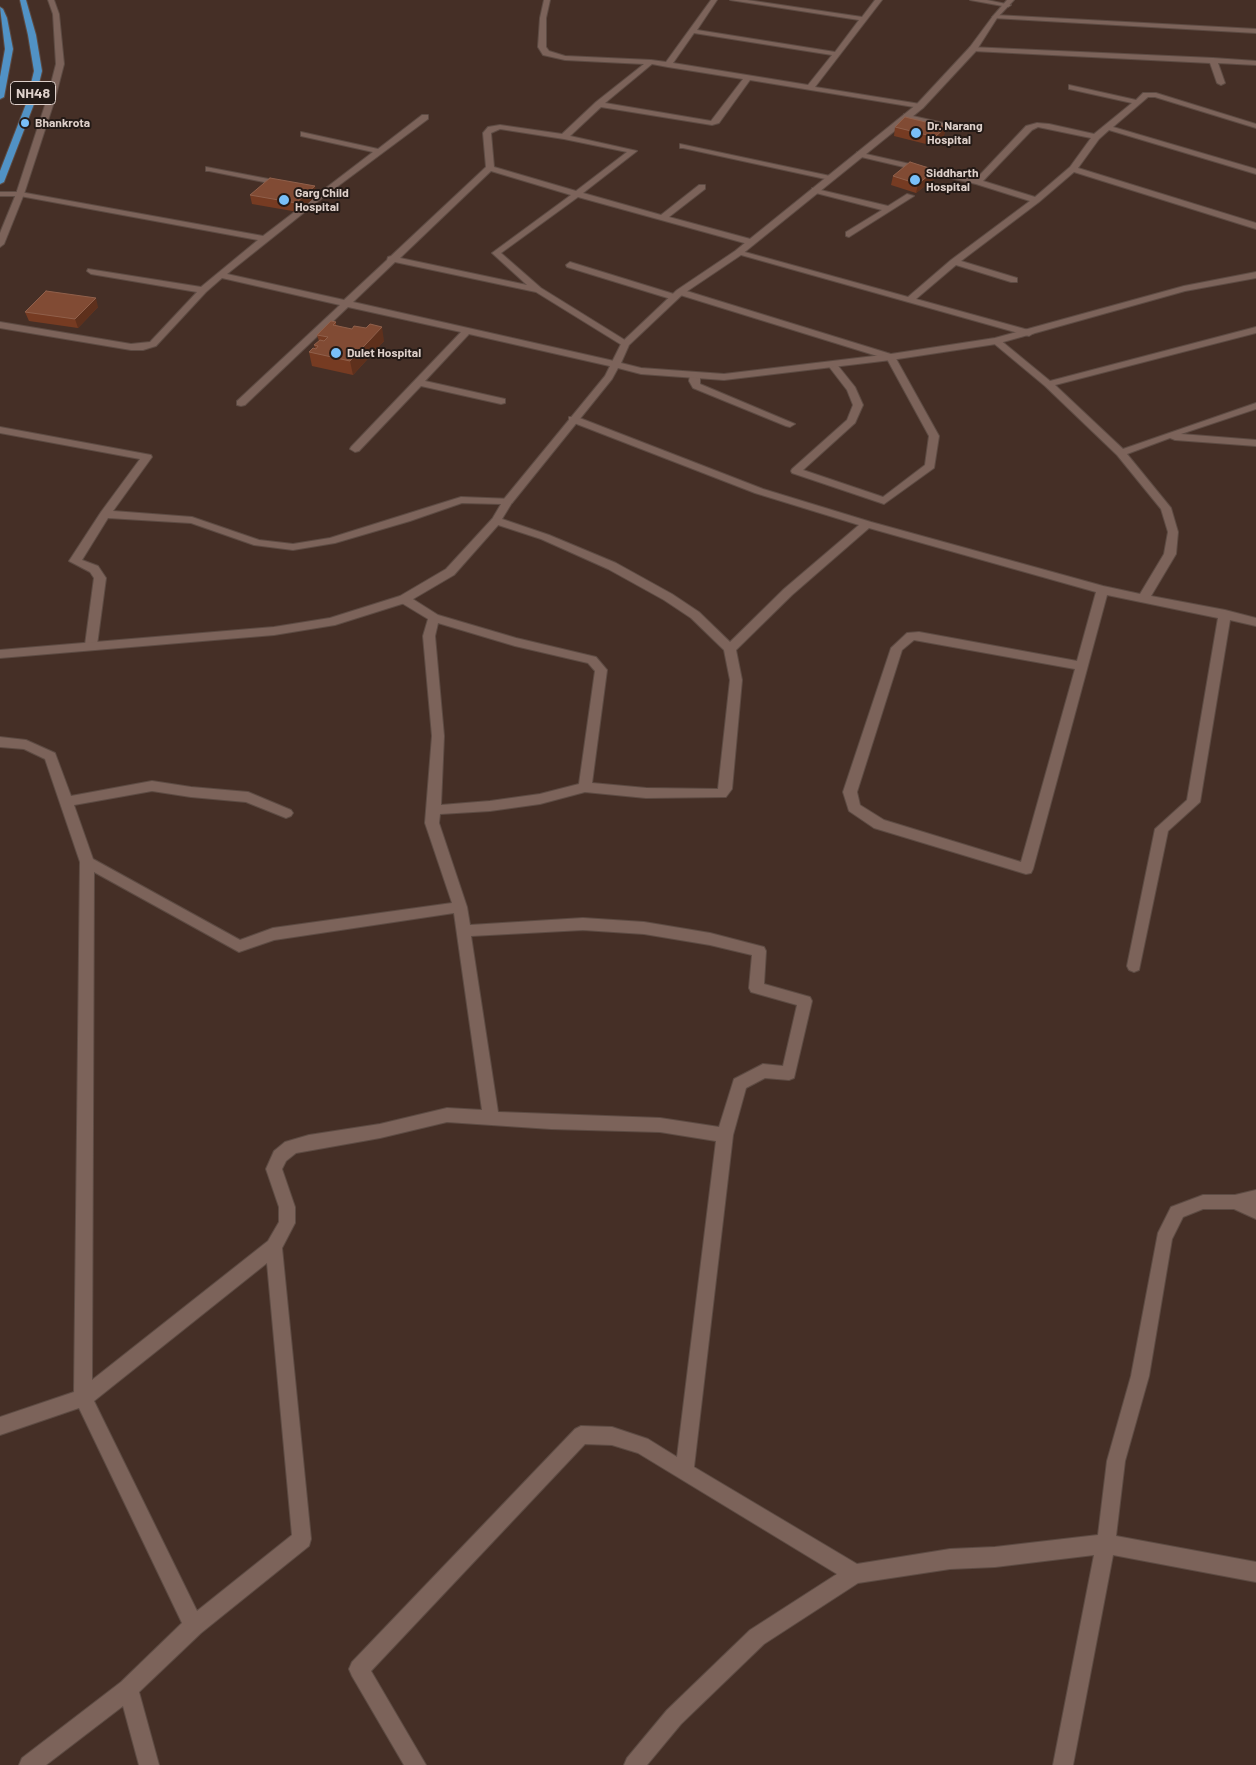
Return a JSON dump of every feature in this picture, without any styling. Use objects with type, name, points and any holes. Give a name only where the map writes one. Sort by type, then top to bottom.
[{"type":"highway","name":"NH48","points":[[0,182],[30,104],[38,71],[32,35],[23,0]]},
{"type":"highway","name":"NH48","points":[[0,9],[4,18],[5,34],[9,49],[0,97]]},
{"type":"street","points":[[0,244],[20,194],[51,99],[60,64],[56,14],[51,0]]},
{"type":"street","points":[[547,0],[543,18],[542,48],[546,53],[565,58],[651,62],[920,106]]},
{"type":"street","points":[[668,65],[714,0]]},
{"type":"street","points":[[733,0],[864,19]]},
{"type":"street","points":[[810,88],[879,0]]},
{"type":"street","points":[[973,0],[1010,2]]},
{"type":"street","points":[[0,654],[274,631],[331,622],[404,599],[450,572],[496,521],[508,501],[609,377],[625,344],[677,294],[738,253],[920,106],[973,49],[995,17],[1010,2]]},
{"type":"street","points":[[995,17],[1256,31]]},
{"type":"street","points":[[692,31],[837,54]]},
{"type":"street","points":[[973,49],[1256,62]]},
{"type":"street","points":[[1213,60],[1221,83]]},
{"type":"street","points":[[564,137],[598,104],[651,62]]},
{"type":"street","points":[[598,104],[712,123],[716,122],[747,79]]},
{"type":"street","points":[[1072,87],[1137,102]]},
{"type":"street","points":[[910,300],[954,262],[1036,200],[1073,169],[1096,137],[1146,95],[1156,95],[1256,126]]},
{"type":"street","points":[[907,116],[961,129]]},
{"type":"street","points":[[0,325],[142,348],[153,344],[203,290],[220,275],[378,151],[425,117]]},
{"type":"street","points":[[978,182],[1029,128],[1037,125],[1049,126],[1096,137]]},
{"type":"street","points":[[490,168],[486,133],[490,129],[500,127],[564,137],[633,151],[496,254],[538,290],[625,344]]},
{"type":"street","points":[[1109,128],[1256,172]]},
{"type":"street","points":[[304,134],[378,151]]},
{"type":"street","points":[[683,146],[830,178]]},
{"type":"street","points":[[860,154],[978,182],[1036,200]]},
{"type":"street","points":[[490,168],[751,242]]},
{"type":"street","points":[[241,403],[391,259],[490,168]]},
{"type":"street","points":[[209,169],[295,187]]},
{"type":"street","points":[[1073,169],[1256,226]]},
{"type":"street","points":[[663,217],[702,187]]},
{"type":"street","points":[[815,190],[889,209]]},
{"type":"street","points":[[314,191],[324,193]]},
{"type":"street","points":[[0,194],[20,194],[264,239]]},
{"type":"street","points":[[849,234],[910,196]]},
{"type":"street","points":[[738,253],[1029,333]]},
{"type":"street","points":[[391,259],[538,290]]},
{"type":"street","points":[[954,262],[1014,280]]},
{"type":"street","points":[[570,265],[677,294],[891,357],[934,436],[930,466],[884,501],[796,471],[851,421],[858,405],[852,389],[832,364]]},
{"type":"street","points":[[91,271],[203,290]]},
{"type":"street","points":[[220,275],[642,371],[724,377],[891,357],[996,341],[1184,288],[1256,275]]},
{"type":"street","points":[[354,450],[467,330]]},
{"type":"street","points":[[1048,384],[1256,330]]},
{"type":"street","points":[[996,341],[1048,384],[1121,453],[1166,508],[1173,532],[1170,554],[1144,598]]},
{"type":"street","points":[[695,375],[694,381],[696,386],[790,424]]},
{"type":"street","points":[[418,382],[500,401]]},
{"type":"street","points":[[1121,453],[1256,406]]},
{"type":"street","points":[[573,419],[759,491],[867,524],[1102,590],[1225,614],[1256,622]]},
{"type":"street","points":[[0,430],[147,457],[105,514],[75,561],[94,568],[100,578],[91,645]]},
{"type":"street","points":[[1166,436],[1256,443]]},
{"type":"street","points":[[105,514],[192,520],[258,543],[293,547],[331,541],[461,500],[508,501]]},
{"type":"street","points":[[434,810],[507,804],[540,799],[585,787],[646,793],[721,794],[725,789],[736,680],[730,649],[695,615],[668,597],[612,566],[545,537],[496,521]]},
{"type":"street","points":[[730,649],[788,592],[867,524]]},
{"type":"street","points":[[1082,666],[911,636],[897,648],[850,792],[854,808],[879,824],[1026,869],[1082,666],[1102,590]]},
{"type":"street","points":[[404,599],[434,618],[515,642],[592,660],[601,670],[585,787]]},
{"type":"street","points":[[1134,966],[1162,829],[1193,802],[1225,614]]},
{"type":"street","points":[[434,618],[429,636],[438,736],[432,823],[460,906],[491,1118]]},
{"type":"street","points":[[0,742],[26,746],[50,756],[87,862],[83,1398],[194,1626]]},
{"type":"street","points":[[65,802],[152,786],[191,792],[248,797],[286,813]]},
{"type":"street","points":[[87,862],[239,946],[273,934],[460,906]]},
{"type":"street","points":[[464,931],[583,924],[644,928],[710,939],[759,951],[756,988],[804,1001],[789,1073],[763,1071],[739,1084],[725,1134],[684,1472]]},
{"type":"street","points":[[0,1426],[83,1398],[274,1247],[287,1223],[287,1207],[274,1169],[280,1156],[291,1147],[309,1142],[380,1131],[447,1115],[660,1125],[725,1134]]},
{"type":"street","points":[[1063,1765],[1106,1544],[1116,1462],[1140,1376],[1164,1238],[1177,1212],[1203,1202],[1235,1202],[1256,1197]]},
{"type":"street","points":[[1235,1202],[1256,1211]]},
{"type":"street","points":[[29,1765],[128,1689],[194,1626],[302,1539],[274,1247]]},
{"type":"street","points":[[416,1765],[359,1669],[581,1435],[612,1436],[642,1445],[855,1574]]},
{"type":"street","points":[[634,1765],[674,1717],[758,1637],[855,1574],[950,1559],[995,1557],[1106,1544],[1256,1572]]},
{"type":"street","points":[[128,1689],[149,1765]]},
{"type":"building","points":[[905,117],[946,127],[935,137],[895,127]]},
{"type":"building","points":[[910,162],[935,170],[918,184],[893,176]]},
{"type":"building","points":[[270,178],[315,186],[296,203],[250,195]]},
{"type":"building","points":[[46,291],[96,298],[75,319],[25,312]]},
{"type":"building","points":[[331,321],[336,322],[333,325],[352,329],[354,326],[366,328],[370,324],[382,327],[350,361],[309,352],[313,348],[316,349],[318,346],[314,345],[320,340],[324,341],[328,337],[317,335]]},
{"type":"place","name":"Bhankrota","points":[[25,123]]},
{"type":"place","name":"Dr. Narang Hospital","points":[[916,133]]},
{"type":"place","name":"Siddharth Hospital","points":[[915,180]]},
{"type":"place","name":"Garg Child Hospital","points":[[284,200]]},
{"type":"place","name":"Dulet Hospital","points":[[336,353]]}]
